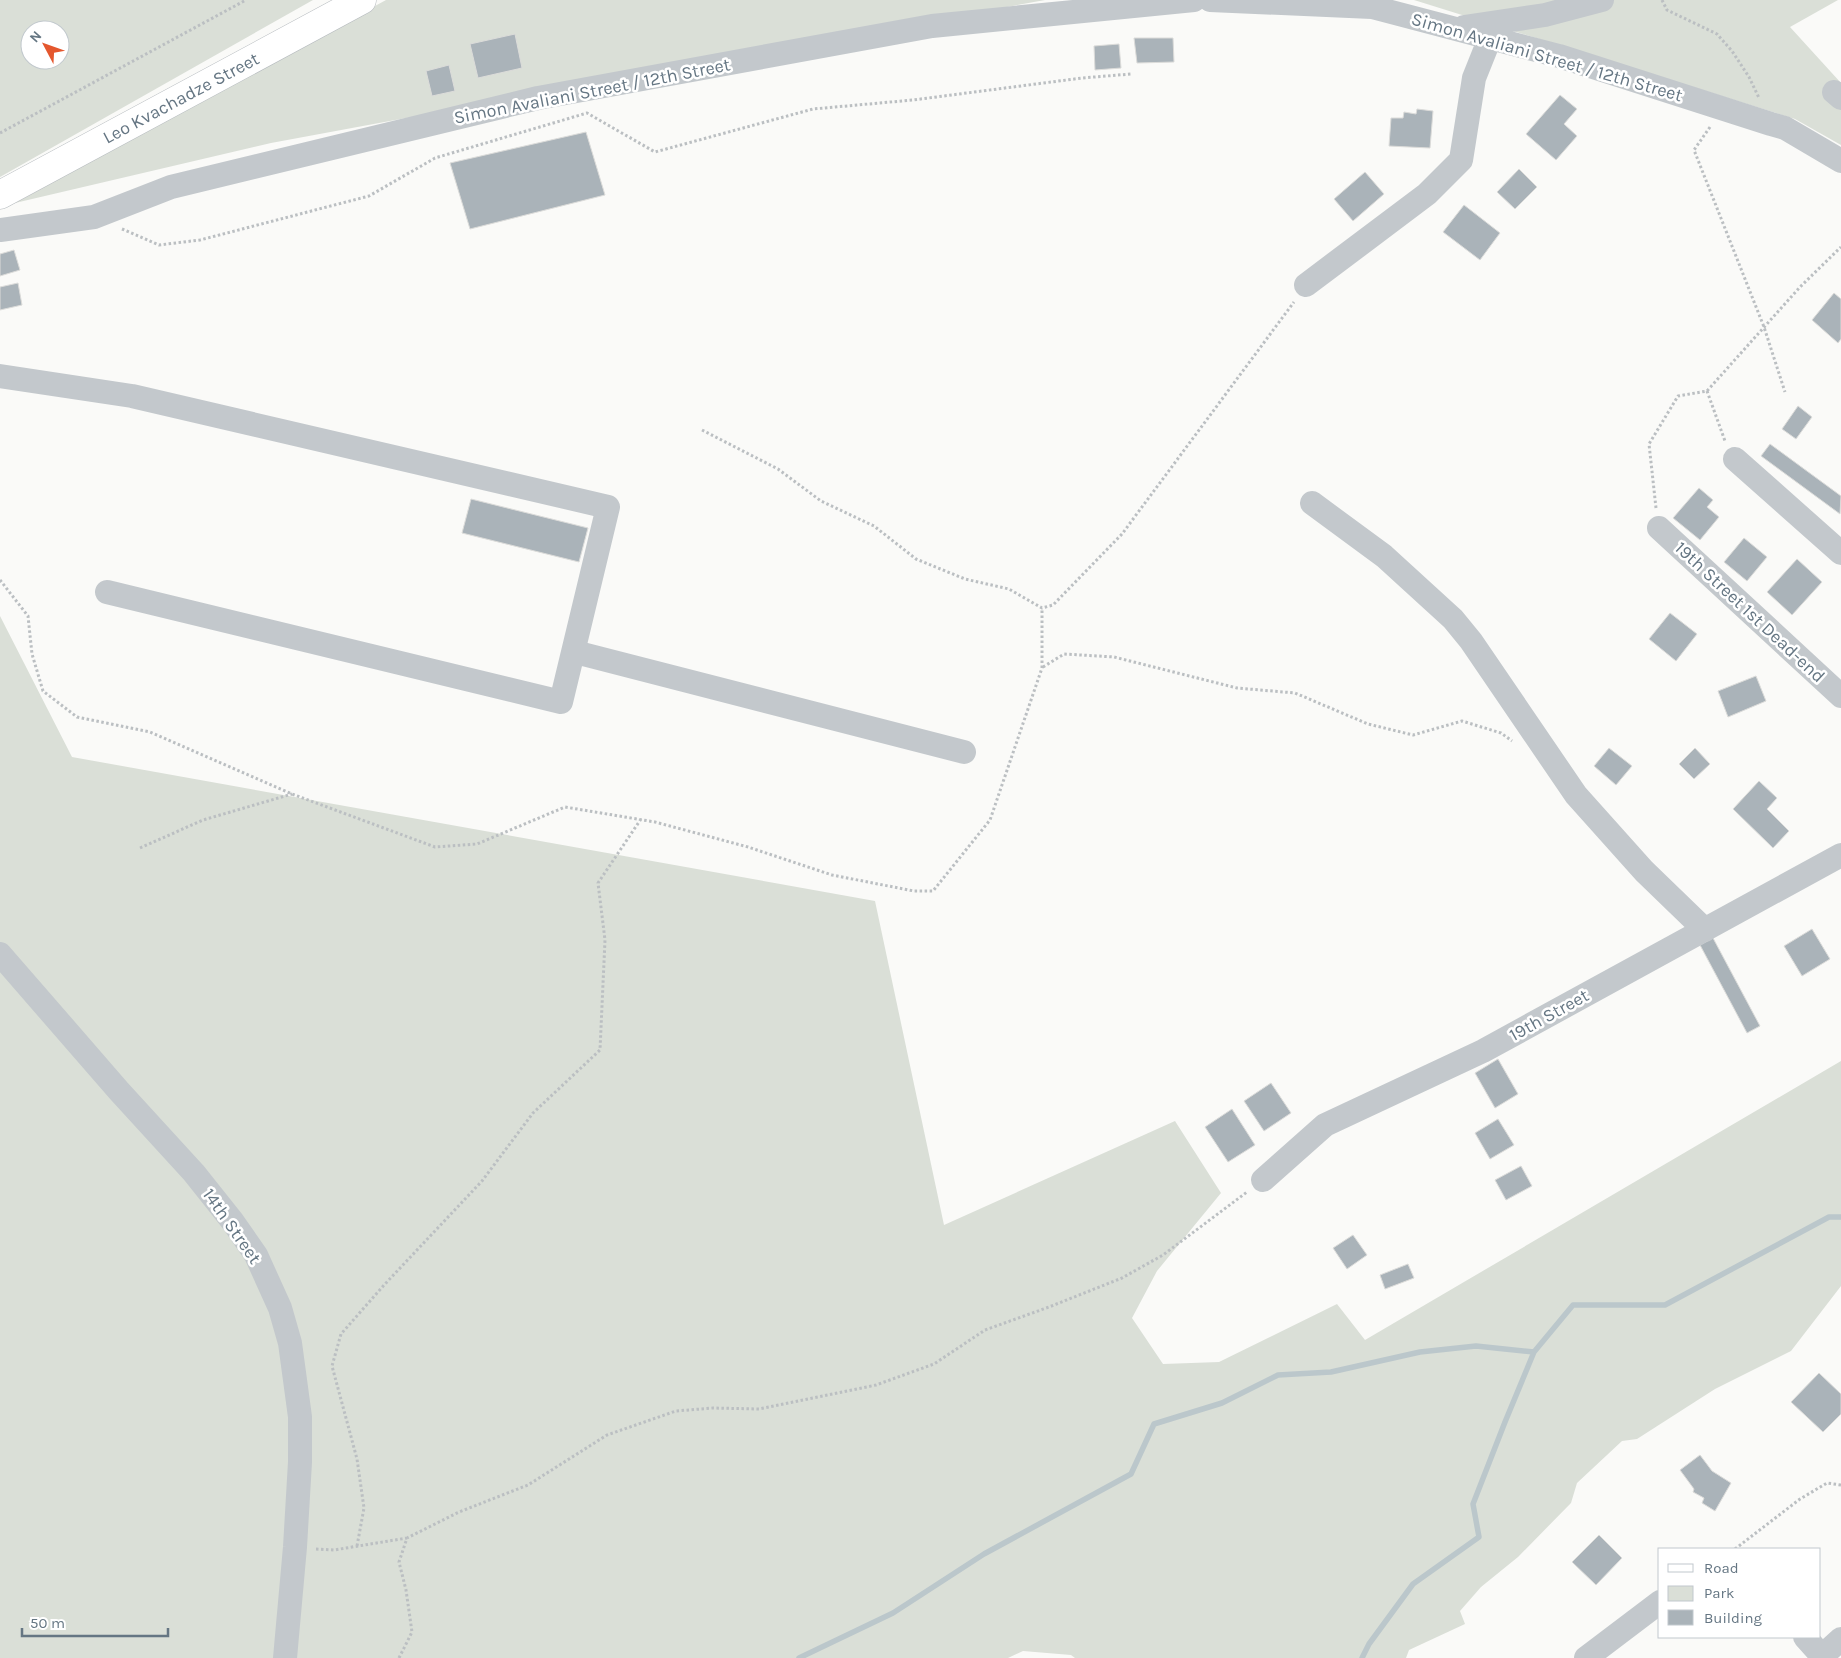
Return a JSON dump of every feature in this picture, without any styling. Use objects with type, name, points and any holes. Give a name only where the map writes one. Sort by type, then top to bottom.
[{"type":"main road","name":"Leo Kvachadze Street","points":[[0,195],[362,0]]},
{"type":"street","name":"Simon Avaliani Street / 12th Street","points":[[0,230],[94,217],[171,187],[538,98],[932,26],[1194,0]]},
{"type":"street","name":"Simon Avaliani Street / 12th Street","points":[[1210,0],[1372,7],[1559,56],[1785,128],[1841,161]]},
{"type":"street","points":[[1455,29],[1545,15],[1602,0]]},
{"type":"street","points":[[1306,285],[1426,194],[1461,160],[1474,78],[1490,38]]},
{"type":"street","points":[[0,376],[132,396],[608,507],[562,702],[107,592]]},
{"type":"street","points":[[1735,460],[1841,553]]},
{"type":"street","points":[[1312,503],[1384,556],[1453,619],[1472,641],[1576,795],[1644,870],[1705,930]]},
{"type":"street","name":"19th Street 1st Dead-end","points":[[1659,528],[1841,696]]},
{"type":"street","points":[[575,652],[964,752]]},
{"type":"street","name":"19th Street","points":[[1263,1180],[1325,1124],[1483,1051],[1841,855]]},
{"type":"street","name":"14th Street","points":[[0,954],[119,1091],[194,1173],[233,1222],[256,1255],[280,1308],[290,1343],[300,1417],[300,1462],[295,1547],[285,1658]]},
{"type":"street","points":[[1586,1658],[1658,1604]]},
{"type":"street","points":[[1806,1638],[1821,1657],[1841,1639]]},
{"type":"path","points":[[0,133],[246,0]]},
{"type":"path","points":[[1662,0],[1667,10],[1717,34],[1722,39],[1750,77],[1771,124]]},
{"type":"path","points":[[94,217],[158,245],[200,240],[369,196],[435,158],[587,113],[655,152],[813,109],[913,100],[1082,78],[1131,74]]},
{"type":"path","points":[[1723,108],[1694,150],[1764,327],[1786,392]]},
{"type":"path","points":[[1659,528],[1648,444],[1678,396],[1707,391],[1800,287],[1841,247]]},
{"type":"path","points":[[702,430],[778,469],[821,501],[874,526],[916,559],[965,579],[1008,589],[1042,608],[1053,605],[1122,534],[1306,285]]},
{"type":"path","points":[[1707,391],[1722,435],[1735,460]]},
{"type":"path","points":[[0,580],[28,616],[32,654],[43,691],[77,717],[150,732],[292,794],[435,847],[477,844],[565,807],[641,819],[748,847],[832,875],[914,892],[933,891],[990,820],[1042,668],[1042,608]]},
{"type":"path","points":[[1042,668],[1064,654],[1114,657],[1237,688],[1295,693],[1368,724],[1413,735],[1462,721],[1501,734],[1516,743]]},
{"type":"path","points":[[140,848],[203,820],[292,794]]},
{"type":"path","points":[[357,1546],[364,1508],[357,1459],[332,1366],[341,1334],[385,1284],[482,1181],[533,1113],[600,1050],[605,940],[598,883],[641,819]]},
{"type":"path","points":[[316,1549],[334,1550],[407,1538],[459,1512],[528,1484],[607,1435],[676,1411],[713,1408],[759,1409],[876,1385],[934,1364],[985,1330],[1122,1278],[1163,1255],[1263,1180]]},
{"type":"path","points":[[1736,1548],[1800,1498],[1827,1483],[1841,1485]]},
{"type":"path","points":[[398,1658],[412,1632],[406,1590],[399,1562],[407,1538]]},
{"type":"green space","points":[[0,0],[313,0],[0,177]]},
{"type":"green space","points":[[386,0],[1045,0],[271,143],[15,203]]},
{"type":"green space","points":[[1414,0],[1838,0],[1790,27],[1841,83],[1841,145],[1795,119]]},
{"type":"green space","points":[[0,616],[72,757],[875,901],[944,1225],[1175,1121],[1221,1193],[1157,1271],[1132,1318],[1163,1364],[1219,1362],[1337,1304],[1365,1340],[1841,1061],[1841,1286],[1791,1351],[1715,1389],[1637,1439],[1622,1441],[1577,1483],[1571,1503],[1518,1557],[1481,1587],[1460,1611],[1465,1624],[1409,1650],[1406,1658],[1075,1658],[1071,1655],[1023,1651],[1008,1658],[0,1658]]},
{"type":"building","points":[[515,34],[522,68],[478,78],[470,44]]},
{"type":"building","points":[[1134,38],[1173,38],[1174,62],[1137,63]]},
{"type":"building","points":[[1119,44],[1121,68],[1095,70],[1094,46]]},
{"type":"building","points":[[449,65],[455,91],[432,96],[426,71]]},
{"type":"building","points":[[1560,95],[1577,109],[1564,124],[1577,136],[1556,160],[1526,134]]},
{"type":"building","points":[[1417,109],[1433,111],[1430,148],[1389,146],[1391,118],[1403,118],[1404,112],[1416,114]]},
{"type":"building","points":[[586,132],[605,195],[470,229],[450,163]]},
{"type":"building","points":[[1519,169],[1537,187],[1515,209],[1497,192]]},
{"type":"building","points":[[1365,172],[1384,194],[1353,221],[1334,199]]},
{"type":"building","points":[[1464,205],[1500,233],[1480,260],[1443,232]]},
{"type":"building","points":[[14,250],[20,270],[0,276],[0,254]]},
{"type":"building","points":[[18,283],[22,305],[0,310],[0,287]]},
{"type":"building","points":[[1834,293],[1841,299],[1841,339],[1838,343],[1812,320]]},
{"type":"building","points":[[1798,406],[1812,417],[1796,439],[1782,429]]},
{"type":"building","points":[[1770,444],[1841,496],[1840,514],[1761,456]]},
{"type":"building","points":[[1699,488],[1713,500],[1707,507],[1719,517],[1700,540],[1673,518]]},
{"type":"building","points":[[471,499],[588,528],[579,562],[462,533]]},
{"type":"building","points":[[1744,538],[1767,557],[1747,581],[1724,562]]},
{"type":"building","points":[[1797,559],[1822,582],[1792,615],[1767,592]]},
{"type":"building","points":[[1670,613],[1697,634],[1676,661],[1649,639]]},
{"type":"building","points":[[1756,676],[1766,701],[1728,717],[1718,691]]},
{"type":"building","points":[[1609,748],[1632,766],[1616,785],[1594,766]]},
{"type":"building","points":[[1695,748],[1710,764],[1694,779],[1679,764]]},
{"type":"building","points":[[1759,781],[1777,798],[1767,809],[1789,831],[1773,848],[1733,809]]},
{"type":"building","points":[[1812,929],[1830,959],[1802,976],[1784,946]]},
{"type":"building","points":[[1713,938],[1760,1026],[1747,1033],[1700,945]]},
{"type":"building","points":[[1498,1059],[1518,1094],[1495,1108],[1475,1073]]},
{"type":"building","points":[[1271,1083],[1291,1113],[1264,1131],[1244,1101]]},
{"type":"building","points":[[1232,1109],[1255,1145],[1228,1162],[1205,1127]]},
{"type":"building","points":[[1498,1119],[1514,1145],[1490,1159],[1475,1133]]},
{"type":"building","points":[[1521,1166],[1532,1186],[1506,1200],[1495,1180]]},
{"type":"building","points":[[1353,1235],[1367,1255],[1347,1269],[1333,1248]]},
{"type":"building","points":[[1408,1264],[1414,1278],[1385,1289],[1380,1275]]},
{"type":"building","points":[[1819,1373],[1841,1394],[1841,1414],[1823,1432],[1791,1402]]},
{"type":"building","points":[[1700,1455],[1712,1471],[1731,1483],[1715,1511],[1702,1503],[1704,1498],[1693,1492],[1694,1489],[1680,1470]]},
{"type":"building","points":[[1599,1535],[1622,1558],[1596,1585],[1572,1562]]},
{"type":"waterway","points":[[1362,1658],[1369,1644],[1413,1584],[1479,1537],[1473,1504],[1505,1422],[1534,1352],[1573,1305],[1665,1305],[1829,1217],[1841,1217]]},
{"type":"waterway","points":[[799,1658],[893,1613],[984,1554],[1131,1474],[1154,1424],[1222,1403],[1278,1375],[1331,1372],[1420,1352],[1476,1346],[1534,1352]]}]
